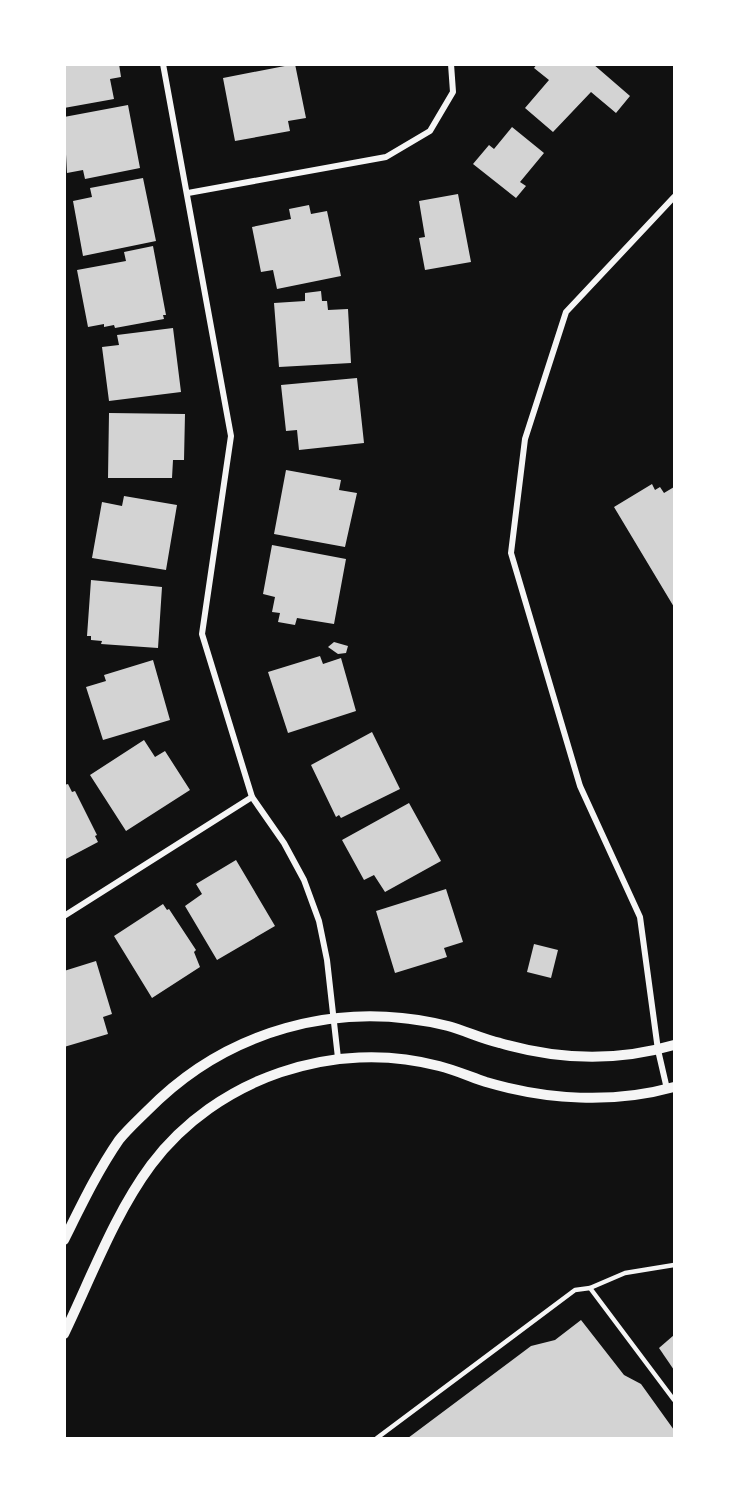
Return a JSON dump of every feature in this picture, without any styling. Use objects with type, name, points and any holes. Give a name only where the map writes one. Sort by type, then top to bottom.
[{"type":"street","points":[[164,64],[231,436],[202,634],[252,797],[284,843],[304,880],[321,931],[338,1058]]},
{"type":"street","points":[[188,193],[386,157],[430,131],[453,92],[451,64]]},
{"type":"street","points":[[64,1334],[124,1208],[152,1164],[193,1122],[236,1090],[284,1070],[338,1058],[391,1058],[438,1065],[529,1093],[579,1098],[624,1097],[671,1088],[658,1050],[640,917],[580,786],[511,553],[525,439],[566,312],[675,196]]},
{"type":"street","points":[[64,916],[252,797]]},
{"type":"street","points":[[64,1240],[89,1189],[120,1139],[167,1091],[216,1055],[272,1031],[334,1018],[396,1018],[448,1026],[537,1053],[581,1058],[620,1057],[675,1045]]},
{"type":"lane","points":[[377,1438],[575,1290],[590,1288],[625,1273],[675,1265]]},
{"type":"lane","points":[[590,1288],[675,1400]]},
{"type":"building","points":[[64,64],[119,64],[121,77],[110,79],[114,99],[64,108]]},
{"type":"building","points":[[295,64],[306,118],[288,121],[290,131],[235,141],[223,78]]},
{"type":"building","points":[[537,64],[593,64],[630,96],[616,113],[591,92],[553,132],[525,108],[549,80],[534,68]]},
{"type":"building","points":[[128,105],[140,168],[85,179],[83,170],[67,173],[64,117]]},
{"type":"building","points":[[512,127],[544,153],[520,182],[526,186],[516,198],[473,164],[489,145],[494,149]]},
{"type":"building","points":[[143,178],[156,241],[83,256],[73,201],[92,197],[90,188]]},
{"type":"building","points":[[458,194],[471,262],[425,270],[419,238],[425,237],[419,201]]},
{"type":"building","points":[[309,205],[311,214],[327,211],[341,276],[277,289],[273,270],[261,272],[252,227],[291,219],[289,209]]},
{"type":"building","points":[[153,246],[166,315],[163,315],[164,319],[115,328],[114,325],[104,327],[104,324],[88,327],[77,270],[126,261],[124,252]]},
{"type":"building","points":[[321,291],[322,301],[327,301],[328,310],[348,309],[351,363],[279,367],[274,303],[305,301],[305,293]]},
{"type":"building","points":[[173,328],[181,392],[109,401],[102,347],[119,345],[117,335]]},
{"type":"building","points":[[357,378],[364,443],[299,450],[297,430],[286,431],[281,385]]},
{"type":"building","points":[[109,413],[185,414],[184,460],[173,460],[172,478],[108,478]]},
{"type":"building","points":[[286,470],[341,480],[339,490],[357,493],[345,547],[274,534]]},
{"type":"building","points":[[652,484],[655,490],[660,487],[664,493],[674,487],[674,607],[614,507]]},
{"type":"building","points":[[124,496],[177,505],[166,570],[92,558],[102,502],[122,506]]},
{"type":"building","points":[[272,545],[346,559],[334,624],[297,618],[295,625],[278,622],[280,613],[272,612],[275,597],[263,594]]},
{"type":"building","points":[[91,580],[162,587],[158,648],[101,644],[102,641],[91,640],[91,636],[87,636]]},
{"type":"building","points":[[334,642],[348,646],[346,653],[338,654],[328,647]]},
{"type":"building","points":[[320,656],[323,664],[341,658],[356,711],[288,733],[268,672]]},
{"type":"building","points":[[153,660],[170,720],[103,740],[86,687],[106,681],[104,675]]},
{"type":"building","points":[[372,732],[400,789],[341,818],[339,815],[336,817],[311,765]]},
{"type":"building","points":[[144,740],[155,757],[165,751],[190,790],[126,831],[90,775]]},
{"type":"building","points":[[68,784],[72,792],[75,791],[97,835],[95,836],[98,842],[64,860],[64,785]]},
{"type":"building","points":[[409,803],[441,861],[385,892],[374,875],[364,880],[342,840]]},
{"type":"building","points":[[236,860],[275,926],[217,960],[185,906],[202,894],[196,884]]},
{"type":"building","points":[[446,889],[463,942],[444,948],[447,957],[395,973],[376,911]]},
{"type":"building","points":[[163,904],[167,910],[169,909],[196,950],[194,952],[200,967],[152,998],[114,936]]},
{"type":"building","points":[[534,944],[558,950],[551,978],[527,972]]},
{"type":"building","points":[[96,961],[112,1014],[103,1017],[108,1034],[64,1047],[64,971]]},
{"type":"building","points":[[581,1320],[624,1375],[641,1384],[674,1430],[674,1438],[408,1438],[531,1346],[555,1340]]},
{"type":"building","points":[[674,1335],[674,1370],[659,1348]]}]
